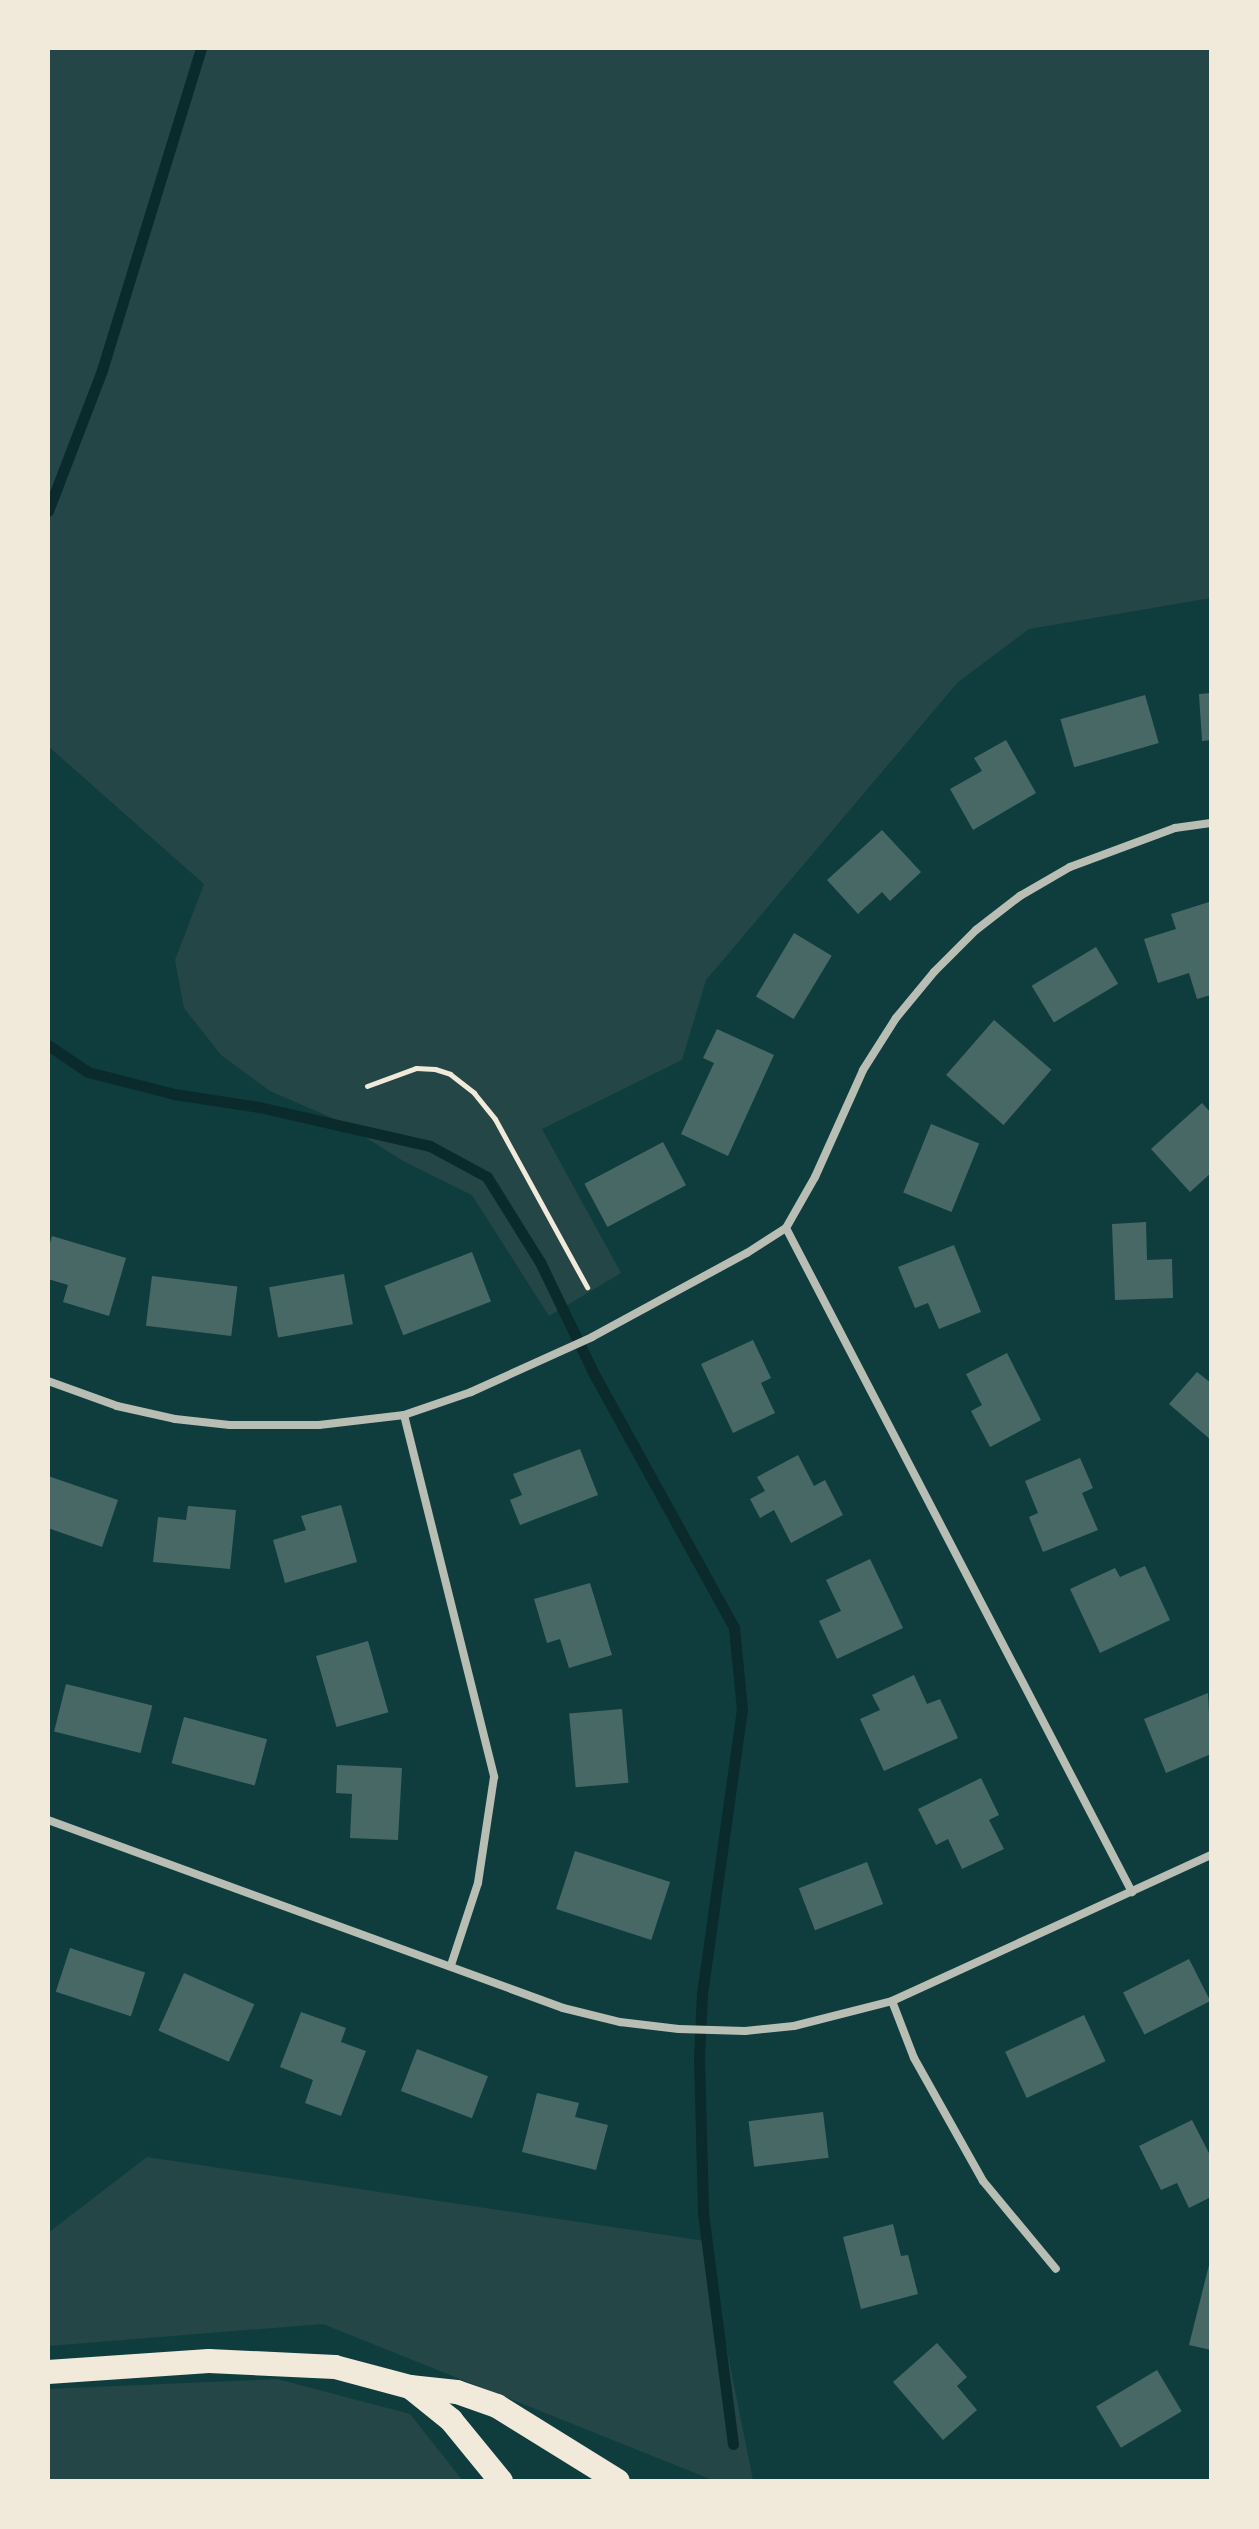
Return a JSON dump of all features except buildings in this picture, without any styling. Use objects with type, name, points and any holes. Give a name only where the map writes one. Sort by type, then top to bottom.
[{"type":"highway","points":[[48,2372],[209,2361],[335,2367],[410,2387],[457,2392],[497,2406],[618,2481]]},
{"type":"highway","points":[[410,2387],[451,2420],[501,2481]]},
{"type":"street","points":[[48,1381],[117,1406],[175,1419],[230,1425],[319,1425],[404,1415],[471,1392],[592,1337],[747,1253],[786,1228],[815,1177],[863,1070],[896,1018],[934,972],[976,930],[1020,896],[1070,867],[1175,828],[1211,823]]},
{"type":"street","points":[[786,1228],[1132,1892]]},
{"type":"street","points":[[404,1415],[494,1777],[478,1883],[451,1965]]},
{"type":"street","points":[[48,1820],[563,2008],[620,2022],[679,2029],[745,2031],[794,2026],[892,2001],[1211,1855]]},
{"type":"street","points":[[892,2001],[914,2058],[983,2181],[1056,2269]]},
{"type":"path","points":[[367,1086],[416,1068],[435,1069],[450,1074],[474,1093],[495,1119],[587,1287]]},
{"type":"shaded area","points":[[48,48],[1211,48],[1211,598],[1029,629],[958,682],[706,980],[682,1060],[542,1129],[621,1273],[549,1316],[472,1195],[405,1162],[339,1121],[270,1091],[221,1055],[184,1008],[175,960],[204,884],[48,746]]},
{"type":"shaded area","points":[[147,2157],[705,2241],[753,2480],[715,2481],[323,2324],[48,2346],[48,2233]]},
{"type":"shaded area","points":[[277,2379],[410,2414],[463,2481],[48,2481],[48,2389]]},
{"type":"waterway","points":[[48,511],[102,370],[201,48]]},
{"type":"waterway","points":[[48,1045],[88,1072],[174,1094],[259,1107],[430,1146],[487,1177],[540,1262],[594,1374],[734,1628],[742,1709],[702,1995],[699,2057],[703,2213],[733,2444]]}]
